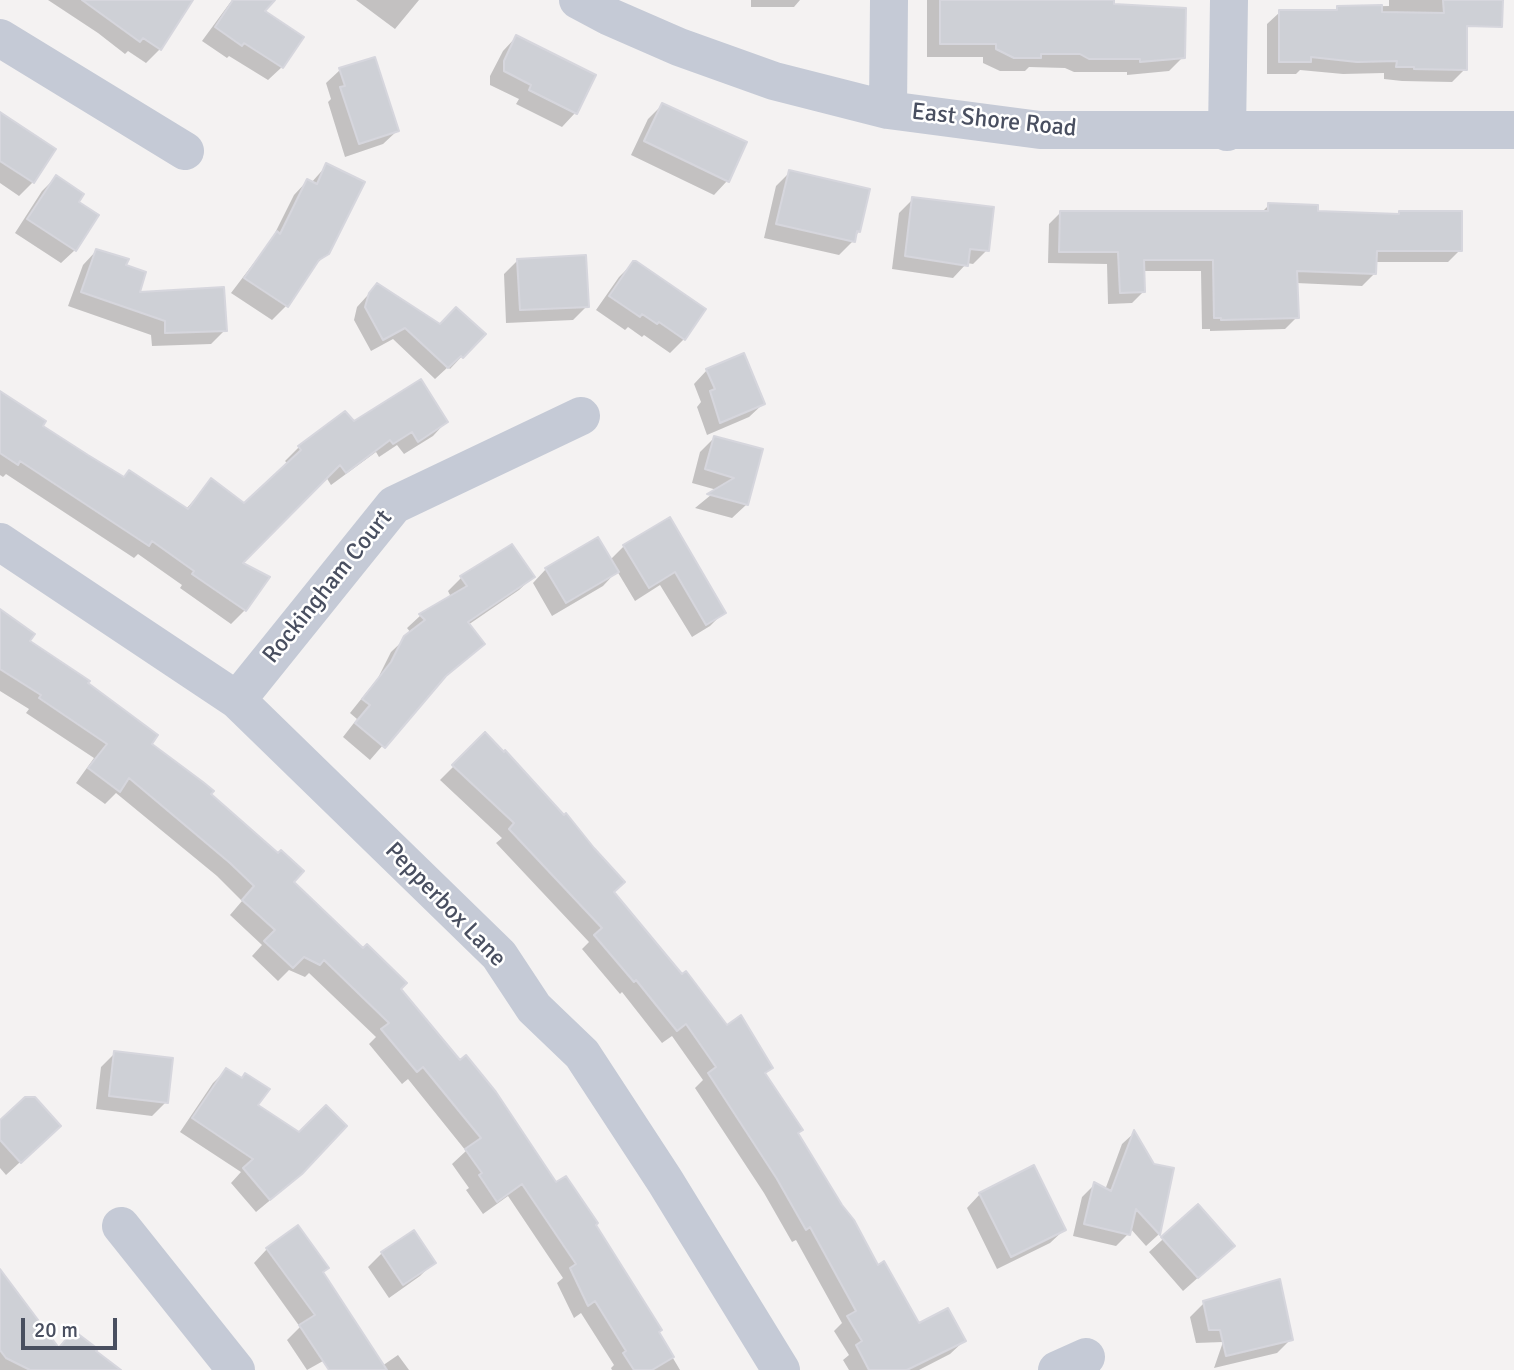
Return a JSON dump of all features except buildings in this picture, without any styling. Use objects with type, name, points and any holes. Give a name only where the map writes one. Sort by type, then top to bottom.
[{"type":"street","name":"East Shore Road","points":[[578,0],[678,47],[774,81],[888,110],[1040,130],[1514,130]]},
{"type":"street","points":[[888,110],[889,0]]},
{"type":"street","points":[[1227,132],[1229,0]]},
{"type":"street","points":[[0,38],[185,151]]},
{"type":"street","name":"Rockingham Court","points":[[237,700],[394,505],[581,416]]},
{"type":"street","name":"Pepperbox Lane","points":[[0,542],[237,700],[499,955],[534,1008],[582,1054],[665,1181],[781,1370]]},
{"type":"street","points":[[121,1226],[236,1370]]}]
